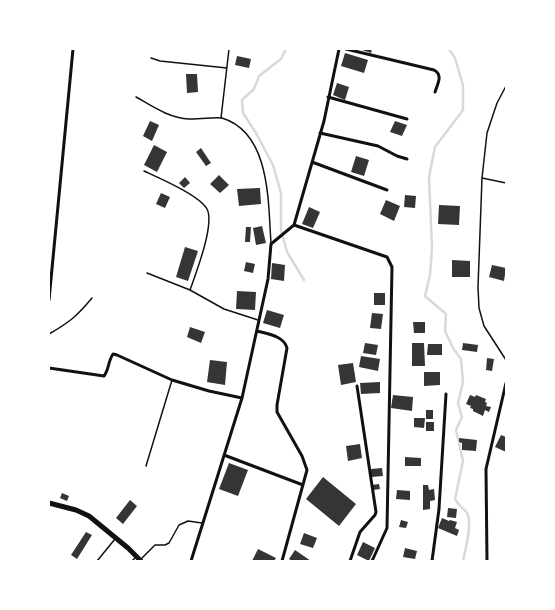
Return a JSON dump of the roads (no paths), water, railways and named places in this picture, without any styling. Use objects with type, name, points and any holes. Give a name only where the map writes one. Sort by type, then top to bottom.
[{"type":"main road","points":[[49,503],[76,510],[89,516],[139,559]]},
{"type":"street","points":[[49,300],[73,49]]},
{"type":"street","points":[[191,561],[242,398],[268,279],[271,244],[294,225],[320,133],[339,49]]},
{"type":"street","points":[[346,49],[434,70],[438,72],[439,75],[435,92]]},
{"type":"street","points":[[328,97],[407,120]]},
{"type":"street","points":[[320,133],[378,146],[397,156],[407,159]]},
{"type":"street","points":[[312,162],[387,190]]},
{"type":"street","points":[[294,225],[387,258],[392,267],[387,528],[372,561]]},
{"type":"street","points":[[257,330],[283,340],[286,344],[287,348],[277,412],[305,463],[307,470],[282,561]]},
{"type":"street","points":[[49,368],[104,376],[113,354],[172,380],[209,391],[242,398]]},
{"type":"street","points":[[487,561],[486,469],[506,382]]},
{"type":"street","points":[[350,561],[360,532],[376,512],[357,386]]},
{"type":"street","points":[[432,561],[439,508],[446,394]]},
{"type":"street","points":[[224,455],[303,485]]},
{"type":"lane","points":[[221,118],[229,49]]},
{"type":"lane","points":[[151,58],[160,61],[227,68]]},
{"type":"lane","points":[[506,86],[497,103],[487,133],[482,178],[478,286],[479,308],[484,326],[506,360]]},
{"type":"lane","points":[[136,97],[159,110],[172,115],[187,119],[221,118],[244,131],[253,142],[260,156],[266,178],[271,244]]},
{"type":"lane","points":[[144,171],[200,201],[207,209],[210,219],[200,260],[190,290]]},
{"type":"lane","points":[[482,178],[506,183]]},
{"type":"lane","points":[[147,273],[190,290],[224,309],[260,320]]},
{"type":"lane","points":[[49,334],[77,316],[92,298]]},
{"type":"lane","points":[[146,466],[172,380]]},
{"type":"lane","points":[[132,561],[139,559],[155,545],[165,545],[169,543],[179,525],[188,521],[202,523]]},
{"type":"lane","points":[[97,561],[116,538]]},
{"type":"waterway","points":[[286,49],[281,59],[259,76],[254,89],[242,100],[243,113],[256,133],[273,165],[281,193],[281,230],[287,252],[304,280]]},
{"type":"waterway","points":[[449,49],[455,58],[463,85],[463,110],[435,147],[429,177],[432,248],[430,275],[425,296],[446,314],[445,331],[453,348],[461,359],[463,382],[458,403],[462,417],[456,430],[463,461],[455,499],[469,517],[468,537],[463,561]]}]
